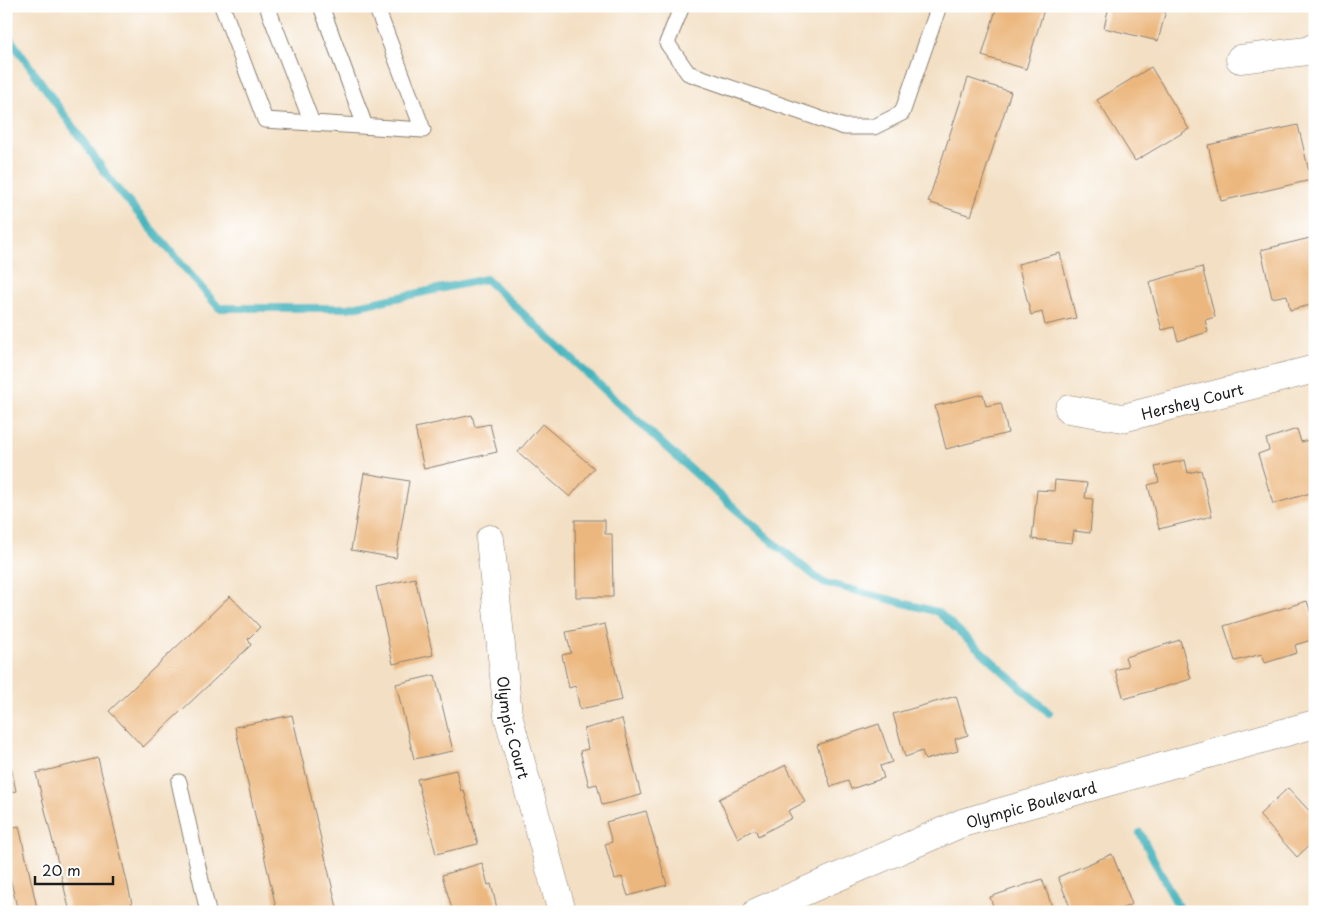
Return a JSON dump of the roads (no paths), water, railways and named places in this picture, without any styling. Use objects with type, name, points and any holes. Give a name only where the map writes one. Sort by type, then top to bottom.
[{"type":"street","points":[[1240,58],[1307,50],[1315,46]]},
{"type":"street","name":"Hershey Court","points":[[1069,409],[1123,418],[1315,369]]},
{"type":"street","name":"Olympic Court","points":[[490,539],[508,715],[562,912]]},
{"type":"street","name":"Olympic Boulevard","points":[[761,911],[962,823],[1315,724]]},
{"type":"lane","points":[[222,6],[265,120],[423,130],[376,6]]},
{"type":"lane","points":[[267,6],[312,122]]},
{"type":"lane","points":[[321,6],[365,126]]},
{"type":"lane","points":[[682,6],[667,43],[688,73],[844,127],[874,127],[902,114],[939,6]]},
{"type":"lane","points":[[179,782],[208,912]]},
{"type":"waterway","points":[[6,33],[114,185],[219,308],[348,308],[486,279],[667,448],[768,538],[822,582],[938,612],[1049,713]]},
{"type":"waterway","points":[[1140,833],[1181,912]]}]
